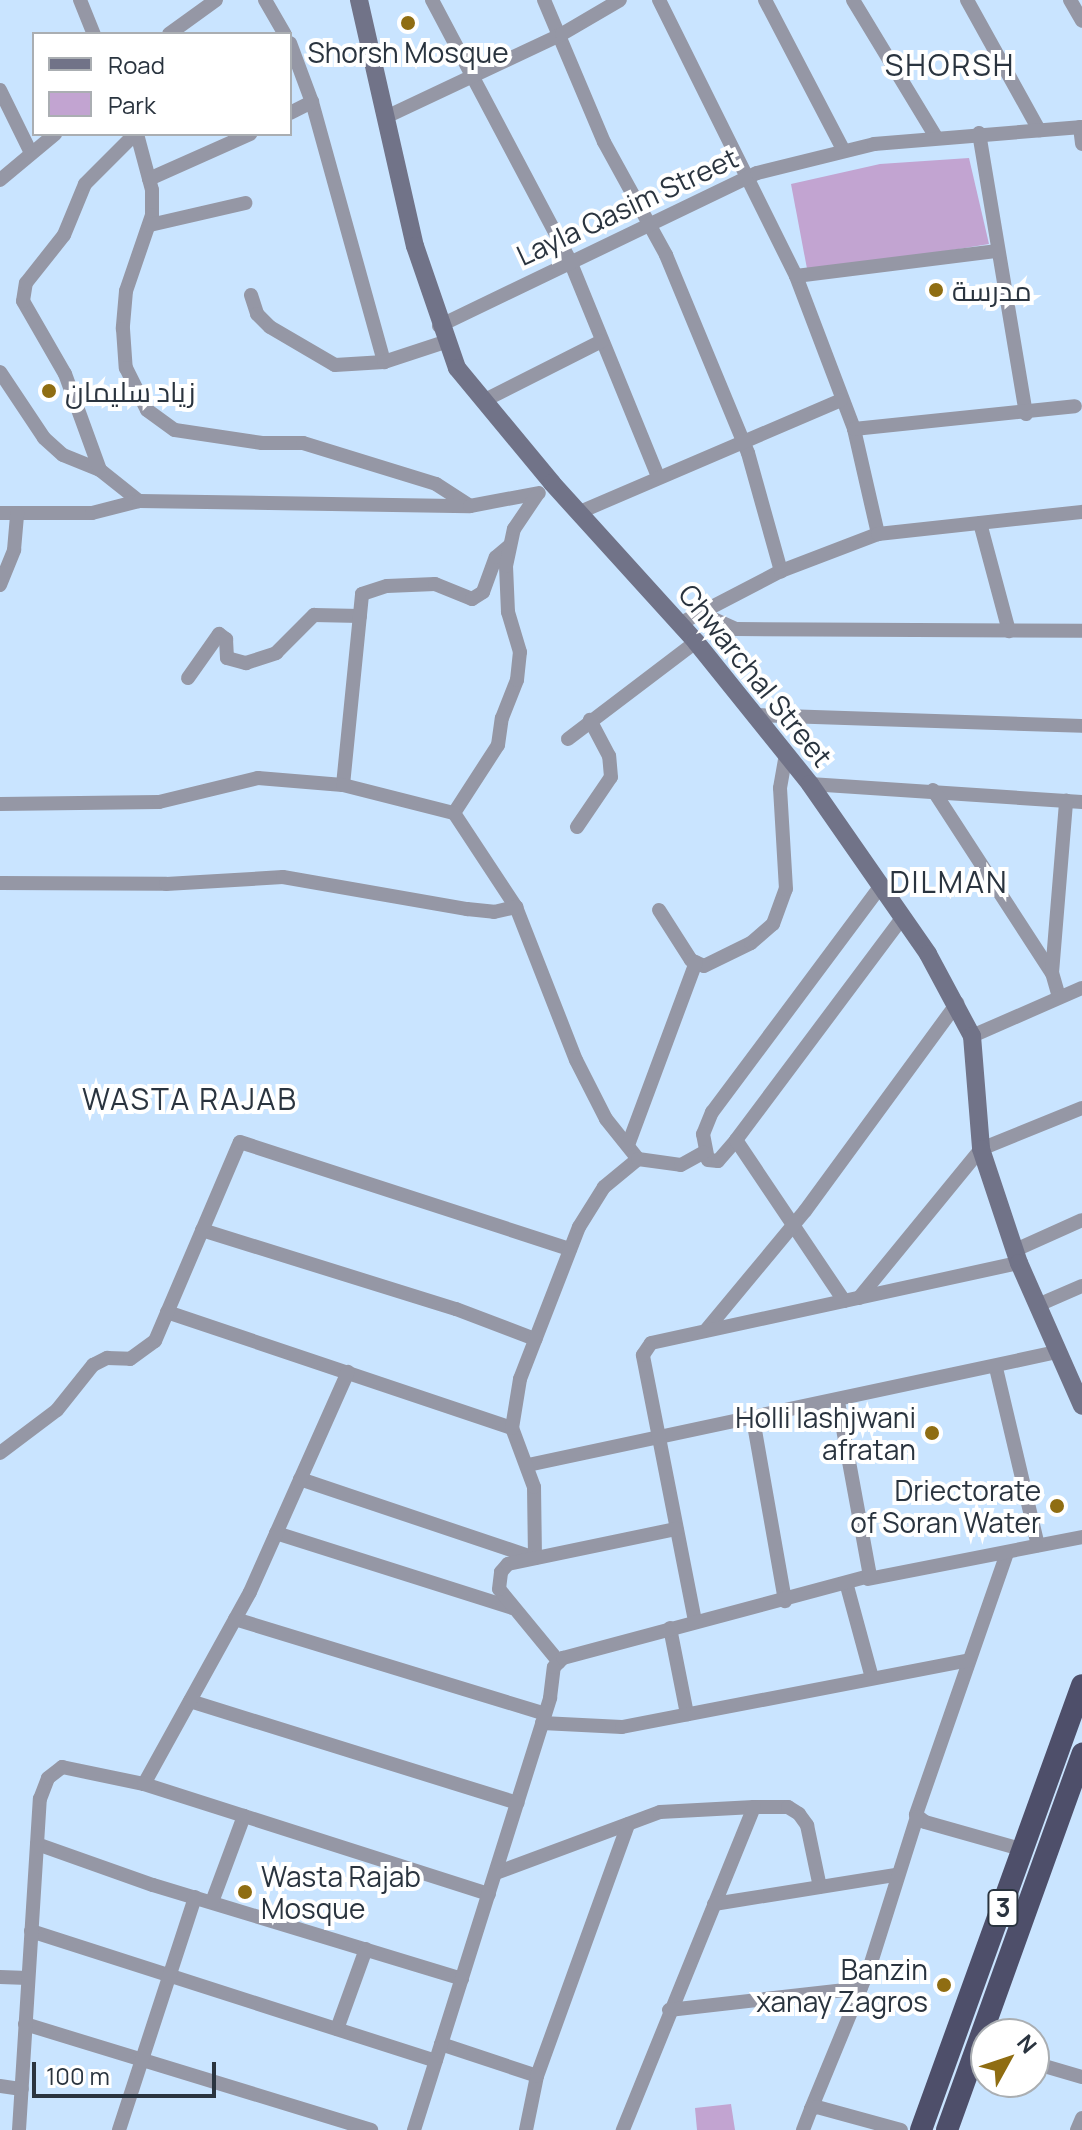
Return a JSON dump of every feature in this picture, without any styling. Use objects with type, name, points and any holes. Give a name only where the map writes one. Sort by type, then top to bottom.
[{"type":"highway","name":"3","points":[[921,2130],[1082,1685]]},
{"type":"highway","name":"3","points":[[992,2018],[1082,1754]]},
{"type":"highway","points":[[1033,1825],[1057,1832]]},
{"type":"highway","name":"3","points":[[947,2130],[970,2076]]},
{"type":"main road","name":"Chwarchal Street","points":[[359,0],[388,116],[415,246],[442,334],[457,368],[552,483],[681,623],[810,784],[903,917],[957,1003],[972,1036],[981,1149],[1017,1256],[1082,1406]]},
{"type":"street","points":[[80,0],[93,32]]},
{"type":"street","points":[[178,32],[216,0]]},
{"type":"street","points":[[265,0],[284,32]]},
{"type":"street","points":[[432,0],[570,261],[658,477]]},
{"type":"street","points":[[544,0],[562,34],[604,142],[647,222],[742,440],[781,571]]},
{"type":"street","points":[[388,116],[562,34],[620,0]]},
{"type":"street","points":[[659,0],[743,177],[796,276],[854,429],[878,534]]},
{"type":"street","points":[[765,0],[843,149]]},
{"type":"street","points":[[853,0],[936,137]]},
{"type":"street","points":[[967,0],[1039,130]]},
{"type":"street","points":[[1070,0],[1082,21]]},
{"type":"street","points":[[292,48],[312,102],[384,362]]},
{"type":"street","points":[[0,90],[30,151]]},
{"type":"street","points":[[292,112],[312,102]]},
{"type":"street","points":[[1081,127],[1082,144]]},
{"type":"street","name":"Layla Qasim Street","points":[[251,295],[257,314],[270,327],[320,360],[355,368],[384,362],[442,334],[570,261],[743,177],[843,149],[979,133],[1081,127]]},
{"type":"street","points":[[979,133],[1026,414]]},
{"type":"street","points":[[0,180],[30,151],[52,136]]},
{"type":"street","points":[[100,470],[76,398],[23,301],[26,283],[64,235],[85,184],[134,136]]},
{"type":"street","points":[[137,136],[149,179],[150,225],[137,248],[123,329],[126,368],[147,410],[175,430],[262,443],[303,443],[436,484],[470,506]]},
{"type":"street","points":[[149,179],[244,136]]},
{"type":"street","points":[[150,225],[245,203]]},
{"type":"street","points":[[796,276],[997,251]]},
{"type":"street","points":[[483,401],[602,341]]},
{"type":"street","points":[[0,372],[44,438],[63,455],[100,470],[139,501]]},
{"type":"street","points":[[580,512],[841,400]]},
{"type":"street","points":[[854,429],[1026,414],[1075,406]]},
{"type":"street","points":[[343,785],[362,594],[387,586],[435,584],[472,599],[479,596],[496,557],[509,546],[536,496],[552,483]]},
{"type":"street","points":[[0,513],[92,513],[139,501],[470,506],[536,496]]},
{"type":"street","points":[[681,623],[781,571],[878,534],[1082,512]]},
{"type":"street","points":[[0,585],[14,550],[17,513]]},
{"type":"street","points":[[980,523],[1009,631]]},
{"type":"street","points":[[454,813],[498,745],[517,680],[520,652],[505,595],[509,546]]},
{"type":"street","points":[[700,613],[736,629],[1082,631]]},
{"type":"street","points":[[188,678],[219,634],[226,639],[227,658],[246,663],[276,653],[314,615],[360,616]]},
{"type":"street","points":[[568,739],[696,642]]},
{"type":"street","points":[[754,715],[1082,726]]},
{"type":"street","points":[[577,827],[611,777],[609,756],[590,720]]},
{"type":"street","points":[[659,910],[696,962],[704,966],[751,943],[773,924],[780,909],[787,858],[780,788],[786,755]]},
{"type":"street","points":[[0,804],[159,802],[258,778],[343,785],[454,813],[516,907],[573,1052],[606,1119],[638,1159],[681,1165],[704,1152]]},
{"type":"street","points":[[810,784],[1082,802]]},
{"type":"street","points":[[933,790],[1052,973],[1059,997]]},
{"type":"street","points":[[1052,973],[1066,801]]},
{"type":"street","points":[[0,883],[166,884],[283,877],[467,909],[494,912],[516,907]]},
{"type":"street","points":[[880,887],[712,1112],[704,1152],[711,1162],[718,1161],[736,1140],[903,917]]},
{"type":"street","points":[[628,1145],[636,1110],[661,1060],[679,996],[696,962]]},
{"type":"street","points":[[972,1036],[1082,988]]},
{"type":"street","points":[[707,1329],[795,1223],[957,1003]]},
{"type":"street","points":[[852,1300],[981,1149],[1082,1108]]},
{"type":"street","points":[[736,1140],[852,1300]]},
{"type":"street","points":[[0,1453],[57,1410],[93,1365],[145,1353],[167,1312],[240,1142],[570,1249]]},
{"type":"street","points":[[535,1558],[537,1523],[528,1465],[517,1451],[512,1428],[520,1379],[570,1249],[604,1187],[638,1159]]},
{"type":"street","points":[[695,1621],[657,1440],[643,1355],[663,1337],[852,1300],[1017,1256],[1082,1220]]},
{"type":"street","points":[[202,1230],[456,1309],[535,1339]]},
{"type":"street","points":[[1038,1305],[1082,1286]]},
{"type":"street","points":[[167,1312],[512,1428]]},
{"type":"street","points":[[528,1465],[996,1368],[1057,1352]]},
{"type":"street","points":[[996,1368],[1038,1545]]},
{"type":"street","points":[[144,1784],[235,1619],[348,1372]]},
{"type":"street","points":[[838,1401],[868,1579]]},
{"type":"street","points":[[753,1419],[785,1601]]},
{"type":"street","points":[[300,1479],[535,1558]]},
{"type":"street","points":[[559,1662],[499,1589],[501,1572],[508,1564],[676,1529]]},
{"type":"street","points":[[276,1533],[512,1608]]},
{"type":"street","points":[[559,1662],[695,1621],[868,1579],[1082,1537]]},
{"type":"street","points":[[803,2130],[861,1988],[896,1875],[1007,1553]]},
{"type":"street","points":[[847,1586],[872,1678]]},
{"type":"street","points":[[235,1619],[544,1719],[622,1727],[969,1660]]},
{"type":"street","points":[[670,1628],[687,1714]]},
{"type":"street","points":[[414,2130],[544,1719],[559,1662]]},
{"type":"street","points":[[190,1701],[517,1803]]},
{"type":"street","points":[[19,2130],[40,1799],[48,1778],[62,1767],[144,1784],[489,1894]]},
{"type":"street","points":[[623,2130],[669,2010],[754,1807]]},
{"type":"street","points":[[496,1873],[660,1812],[788,1807],[799,1814],[807,1825],[820,1887]]},
{"type":"street","points":[[212,1902],[244,1816]]},
{"type":"street","points":[[917,1817],[1024,1850]]},
{"type":"street","points":[[526,2130],[537,2076],[628,1824]]},
{"type":"street","points":[[37,1844],[195,1897],[462,1979]]},
{"type":"street","points":[[714,1904],[896,1875]]},
{"type":"street","points":[[119,2130],[195,1897]]},
{"type":"street","points":[[31,1931],[436,2061]]},
{"type":"street","points":[[337,2029],[366,1949]]},
{"type":"street","points":[[0,1977],[28,1978]]},
{"type":"street","points":[[669,2010],[861,1988]]},
{"type":"street","points":[[25,2024],[371,2130]]},
{"type":"street","points":[[441,2044],[537,2076]]},
{"type":"street","points":[[1050,2068],[1082,2077]]},
{"type":"street","points":[[0,2086],[22,2089]]},
{"type":"street","points":[[811,2109],[901,2130]]},
{"type":"street","points":[[1077,2130],[1082,2118]]},
{"type":"green space","points":[[969,158],[989,244],[808,274],[791,184],[880,164]]},
{"type":"green space","points":[[731,2104],[735,2130],[697,2130],[695,2108]]},
{"type":"place","name":"Shorsh Mosque","points":[[408,23]]},
{"type":"place","name":"مدرسة","points":[[936,290]]},
{"type":"place","name":"زياد سليمان","points":[[49,391]]},
{"type":"place","name":"Holli lashjwani afratan","points":[[932,1433]]},
{"type":"place","name":"Driectorate of Soran Water","points":[[1057,1506]]},
{"type":"place","name":"Wasta Rajab Mosque","points":[[245,1892]]},
{"type":"place","name":"Banzin xanay Zagros","points":[[944,1985]]},
{"type":"district","name":"SHORSH","points":[[950,65]]},
{"type":"district","name":"DILMAN","points":[[949,882]]},
{"type":"district","name":"WASTA RAJAB","points":[[190,1099]]}]
